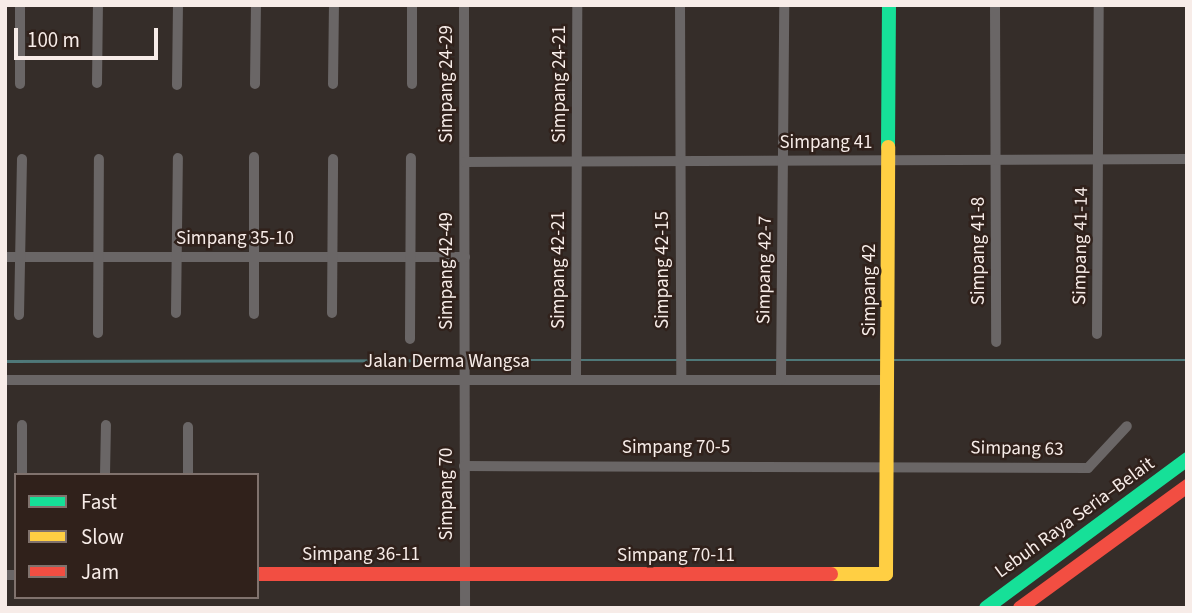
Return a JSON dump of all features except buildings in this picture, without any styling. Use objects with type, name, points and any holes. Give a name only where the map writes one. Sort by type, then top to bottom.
[{"type":"main road","name":"Simpang 42","points":[[886,574],[889,5]]},
{"type":"main road","name":"Lebuh Raya Seria–Belait","points":[[986,608],[1187,459]]},
{"type":"main road","name":"Lebuh Raya Seria–Belait","points":[[1020,608],[1187,486]]},
{"type":"main road","name":"Simpang 36-11","points":[[259,574],[465,575]]},
{"type":"main road","name":"Simpang 70-11","points":[[465,575],[886,574]]},
{"type":"street","points":[[20,5],[20,85]]},
{"type":"street","points":[[97,83],[98,5]]},
{"type":"street","points":[[177,85],[178,5]]},
{"type":"street","points":[[255,84],[256,5]]},
{"type":"street","points":[[332,84],[334,5]]},
{"type":"street","points":[[412,5],[412,84]]},
{"type":"street","name":"Simpang 24-29","points":[[464,5],[465,162]]},
{"type":"street","name":"Simpang 24-21","points":[[577,5],[578,163]]},
{"type":"street","name":"Simpang 42-15","points":[[680,5],[681,378]]},
{"type":"street","name":"Simpang 42-7","points":[[781,380],[784,5]]},
{"type":"street","name":"Simpang 41-8","points":[[995,5],[996,342]]},
{"type":"street","name":"Simpang 41-14","points":[[1097,334],[1099,5]]},
{"type":"street","points":[[176,313],[178,158]]},
{"type":"street","points":[[254,158],[254,314]]},
{"type":"street","points":[[410,339],[411,158]]},
{"type":"street","points":[[19,315],[22,159]]},
{"type":"street","points":[[98,333],[99,159]]},
{"type":"street","points":[[332,313],[333,159]]},
{"type":"street","name":"Simpang 41","points":[[465,162],[1187,159]]},
{"type":"street","name":"Simpang 42-49","points":[[465,162],[465,375]]},
{"type":"street","name":"Simpang 42-21","points":[[576,373],[578,163]]},
{"type":"street","name":"Simpang 35-10","points":[[5,257],[465,257]]},
{"type":"street","name":"Jalan Derma Wangsa","points":[[5,380],[576,373],[781,380],[888,367]]},
{"type":"street","name":"Simpang 70","points":[[465,375],[465,608]]},
{"type":"street","points":[[22,425],[22,473]]},
{"type":"street","points":[[105,473],[106,425]]},
{"type":"street","name":"Simpang 63","points":[[888,466],[1088,468],[1127,426]]},
{"type":"street","points":[[188,427],[188,473]]},
{"type":"street","name":"Simpang 70-5","points":[[464,466],[888,466]]},
{"type":"waterway","points":[[5,361],[460,360]]},
{"type":"waterway","points":[[467,360],[572,360]]},
{"type":"waterway","points":[[579,360],[677,360]]},
{"type":"waterway","points":[[684,360],[779,360]]},
{"type":"waterway","points":[[786,360],[880,360]]},
{"type":"waterway","points":[[891,360],[1187,360]]},
{"type":"traffic: fast","points":[[888,147],[889,5]]},
{"type":"traffic: fast","points":[[986,608],[1187,459]]},
{"type":"traffic: slow","points":[[831,574],[886,574],[888,147]]},
{"type":"traffic: jam","points":[[1020,608],[1187,486]]},
{"type":"traffic: jam","points":[[259,574],[831,574]]}]
